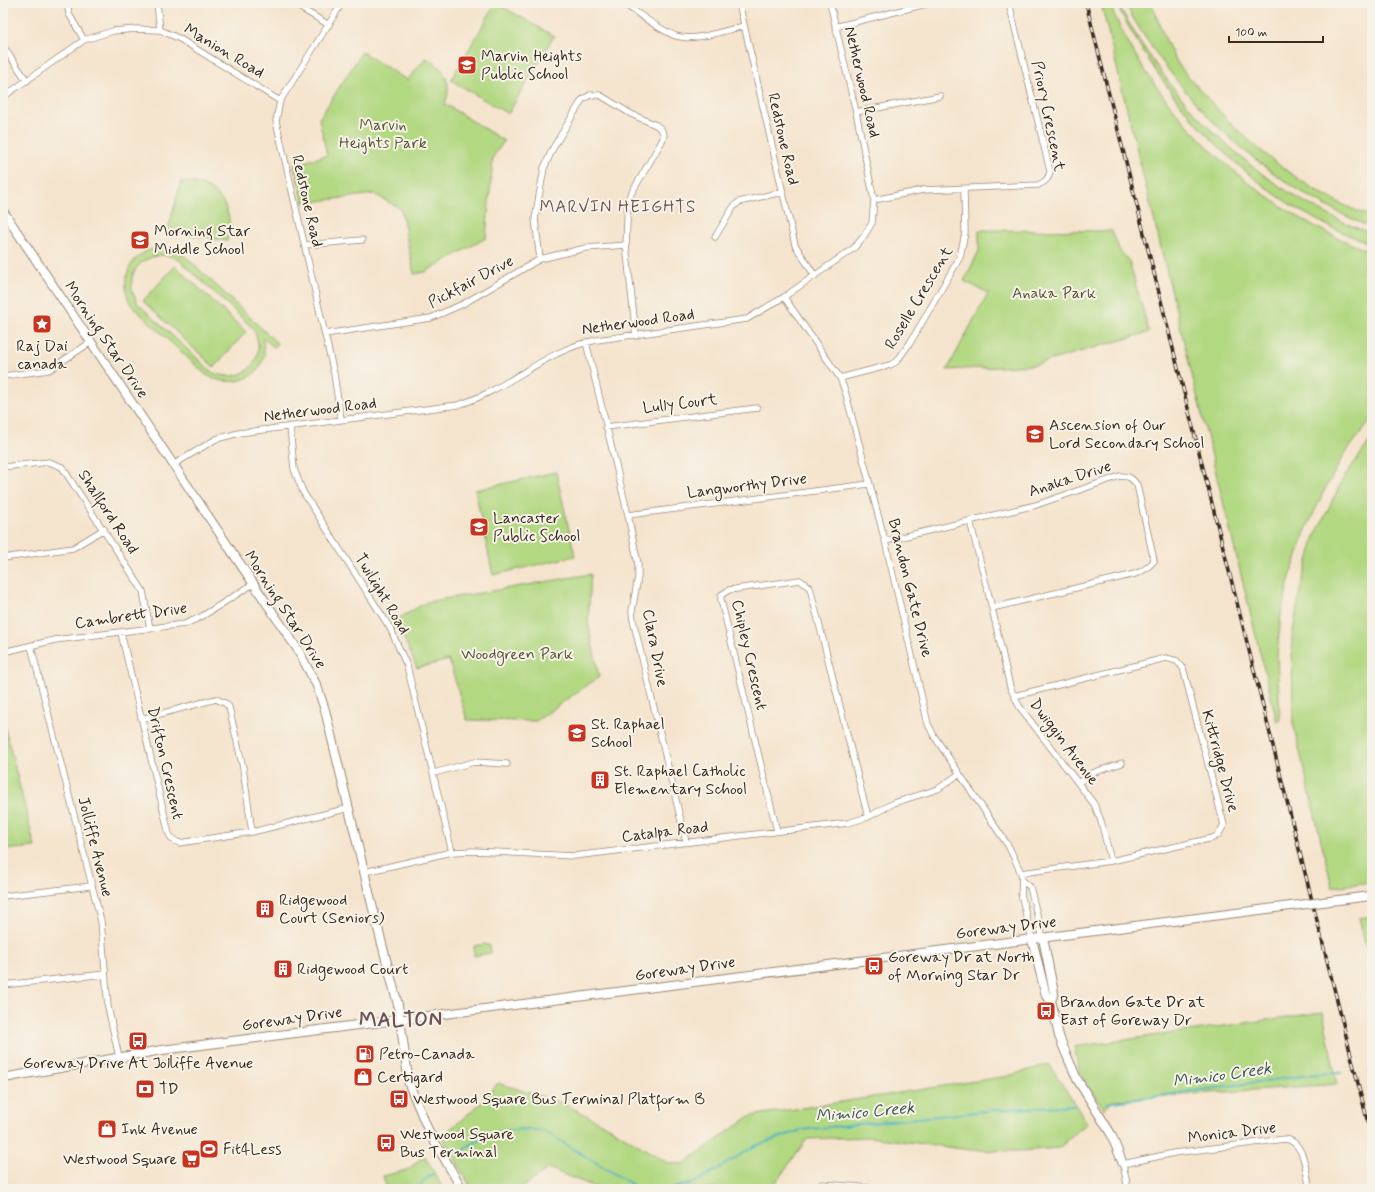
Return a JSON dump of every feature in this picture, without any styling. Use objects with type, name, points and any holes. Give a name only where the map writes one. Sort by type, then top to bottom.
[{"type":"street","points":[[67,3],[69,14],[84,40]]},
{"type":"street","points":[[157,3],[160,30]]},
{"type":"street","points":[[292,3],[329,25]]},
{"type":"street","name":"Redstone Road","points":[[340,420],[338,396],[305,245],[276,126],[276,114],[280,101],[342,3]]},
{"type":"street","points":[[623,3],[667,31],[684,37],[697,36],[744,26]]},
{"type":"street","name":"Redstone Road","points":[[739,3],[795,245],[815,276]]},
{"type":"street","name":"Netherwood Road","points":[[174,465],[216,439],[239,433],[446,408],[474,400],[488,394],[563,349],[586,342],[747,319],[815,276],[854,248],[864,236],[872,223],[874,200],[856,112],[830,3]]},
{"type":"street","points":[[835,26],[930,3]]},
{"type":"street","name":"Priory Crescent","points":[[874,200],[923,190],[1038,185],[1044,183],[1049,177],[1050,171],[1009,3]]},
{"type":"street","name":"Manion Road","points":[[3,97],[84,40],[113,31],[136,29],[160,30],[192,46],[280,101]]},
{"type":"street","points":[[3,46],[27,81]]},
{"type":"street","points":[[540,259],[535,219],[544,168],[553,148],[582,100],[587,96],[594,94],[600,95],[631,114],[656,125],[661,129],[664,135],[660,146],[628,199],[626,245],[636,336]]},
{"type":"street","points":[[856,112],[940,96]]},
{"type":"street","name":"Roselle Crescent","points":[[840,378],[890,365],[897,361],[910,343],[963,251],[965,233],[964,189]]},
{"type":"street","points":[[715,237],[734,206],[739,202],[782,192]]},
{"type":"street","name":"Morning Star Drive","points":[[3,211],[298,650],[317,686],[325,710],[401,1020],[408,1076],[413,1096],[431,1136],[462,1189]]},
{"type":"street","points":[[305,245],[362,240]]},
{"type":"street","name":"Pickfair Drive","points":[[325,334],[431,318],[463,304],[540,259],[586,248],[626,245]]},
{"type":"street","name":"Brandon Gate Drive","points":[[784,297],[840,378],[846,391],[885,541],[928,724],[934,736],[959,774],[1004,838],[1021,873],[1021,894],[1046,996],[1051,1000]]},
{"type":"street","points":[[3,376],[49,370],[91,342]]},
{"type":"street","name":"Clara Drive","points":[[586,342],[628,515],[638,564],[638,578],[632,611],[633,620],[686,842]]},
{"type":"street","name":"Lully Court","points":[[606,427],[757,408]]},
{"type":"street","name":"Twilight Road","points":[[290,427],[294,469],[303,492],[390,628],[407,666],[452,852]]},
{"type":"street","name":"Shallford Road","points":[[3,467],[49,462],[62,467],[104,529],[143,591],[150,629]]},
{"type":"street","name":"Anaka Drive","points":[[885,541],[1041,503],[1120,476],[1128,476],[1137,485],[1154,561],[1143,572],[992,608]]},
{"type":"street","name":"Langworthy Drive","points":[[628,515],[869,484]]},
{"type":"street","name":"Dwiggin Avenue","points":[[970,521],[1010,687],[1018,706],[1094,804],[1099,814],[1111,861]]},
{"type":"street","points":[[3,558],[73,548],[104,529]]},
{"type":"street","name":"Chipley Crescent","points":[[776,831],[720,600],[720,595],[729,590],[800,580],[810,588],[868,817]]},
{"type":"street","name":"Cambrett Drive","points":[[3,652],[55,640],[121,633],[194,621],[253,584]]},
{"type":"street","name":"Drifton Crescent","points":[[121,633],[169,834],[172,839],[179,843],[252,832],[349,808]]},
{"type":"street","name":"Jolliffe Avenue","points":[[31,646],[101,921],[108,1007],[119,1057]]},
{"type":"street","name":"Kittridge Drive","points":[[1014,696],[1166,658],[1170,658],[1181,664],[1224,825],[1218,835],[1213,838],[1111,861],[1021,873]]},
{"type":"street","points":[[141,718],[216,699],[225,703],[229,707],[243,768],[252,832]]},
{"type":"street","points":[[434,773],[474,762],[507,764]]},
{"type":"street","points":[[1078,783],[1092,773],[1122,763]]},
{"type":"street","name":"Catalpa Road","points":[[365,872],[452,852],[474,851],[574,856],[848,822],[868,817],[894,803],[938,789],[959,774]]},
{"type":"street","name":"Brandon Gate Drive","points":[[1022,880],[1030,887],[1054,993],[1051,1000],[1059,1036],[1077,1079],[1111,1134],[1123,1164],[1128,1189]]},
{"type":"street","points":[[3,896],[91,886]]},
{"type":"street","name":"Goreway Drive","points":[[3,1078],[119,1057],[352,1025],[1371,896]]},
{"type":"street","points":[[3,985],[105,974]]},
{"type":"street","name":"Monica Drive","points":[[1123,1164],[1174,1153],[1290,1139],[1301,1151],[1310,1189]]},
{"type":"street","points":[[815,1189],[822,1184],[883,1189]]},
{"type":"green space","points":[[496,3],[554,36],[508,114],[451,80]]},
{"type":"green space","points":[[1101,3],[1109,3],[1129,44],[1154,84],[1183,120],[1215,154],[1251,185],[1289,211],[1330,234],[1372,252],[1372,418],[1344,455],[1323,493],[1305,532],[1290,577],[1281,614],[1277,656],[1280,721],[1277,722]]},
{"type":"green space","points":[[1116,3],[1118,3],[1140,41],[1165,77],[1193,111],[1224,142],[1258,170],[1294,195],[1332,217],[1372,234],[1372,244],[1330,227],[1291,205],[1254,179],[1221,149],[1190,116],[1162,80]]},
{"type":"green space","points":[[1125,3],[1151,3],[1166,40],[1179,66],[1239,131],[1259,149],[1301,181],[1347,207],[1372,217],[1372,228],[1314,199],[1288,183],[1239,146],[1216,125],[1174,77],[1148,41]]},
{"type":"green space","name":"Marvin Heights Park","points":[[362,52],[407,80],[426,58],[433,62],[442,71],[448,83],[445,104],[504,141],[493,157],[486,238],[425,272],[414,274],[401,209],[374,194],[304,203],[294,165],[327,155],[319,119]]},
{"type":"green space","points":[[181,182],[204,186],[213,191],[220,199],[226,208],[229,218],[227,241],[170,232],[168,230]]},
{"type":"green space","name":"Anaka Park","points":[[979,230],[1112,231],[1120,251],[1129,261],[1149,332],[1034,365],[947,370],[988,293],[964,281],[979,251]]},
{"type":"green space","points":[[158,248],[176,250],[186,257],[277,343],[274,347],[263,338],[264,354],[261,364],[249,377],[241,380],[223,381],[205,374],[131,305],[127,296],[126,277],[134,261],[140,255]],"holes":[[[161,255],[170,256],[179,260],[253,328],[257,339],[258,350],[256,359],[251,367],[244,372],[225,376],[213,373],[138,304],[132,287],[134,272],[138,266],[152,257]]]},
{"type":"green space","points":[[175,266],[246,332],[214,367],[143,301]]},
{"type":"green space","points":[[1372,438],[1372,882],[1332,887],[1293,723],[1292,638],[1300,590],[1315,536],[1343,479]]},
{"type":"green space","points":[[556,472],[575,556],[493,575],[475,490]]},
{"type":"green space","name":"Woodgreen Park","points":[[591,574],[588,622],[599,677],[536,721],[467,720],[449,660],[417,668],[396,620],[427,602]]},
{"type":"green space","points":[[3,720],[35,847],[3,850]]},
{"type":"green space","points":[[1372,916],[1372,972],[1359,918]]},
{"type":"green space","points":[[485,944],[490,946],[491,953],[474,956],[474,946]]},
{"type":"green space","points":[[1323,1012],[1337,1084],[1114,1100],[1104,1109],[1080,1075],[1074,1047]]},
{"type":"green space","points":[[1049,1064],[1087,1123],[1059,1148],[1019,1151],[970,1150],[870,1137],[807,1139],[771,1189],[600,1189],[548,1168],[521,1189],[472,1189],[442,1136],[481,1103],[498,1083],[562,1103],[609,1127],[668,1163],[683,1164],[750,1116],[1008,1076]]},
{"type":"green space","points":[[425,1156],[443,1189],[387,1189],[383,1176],[407,1170]]},
{"type":"waterway","name":"Mimico Creek","points":[[1107,1103],[1316,1074],[1341,1073]]},
{"type":"waterway","name":"Mimico Creek","points":[[671,1189],[698,1181],[755,1146],[801,1130],[996,1110],[1074,1105]]},
{"type":"waterway","name":"Mimico Creek","points":[[462,1152],[468,1146],[497,1132],[522,1129],[544,1131],[636,1187],[649,1189]]},
{"type":"waterway","name":"Mimico Creek","points":[[419,1189],[424,1180],[433,1174]]},
{"type":"railway","points":[[1086,3],[1372,1139]]},
{"type":"place","name":"Marvin Heights Public School","points":[[467,65]]},
{"type":"place","name":"Morning Star Middle School","points":[[140,240]]},
{"type":"place","name":"Raj Dai canada","points":[[42,324]]},
{"type":"place","name":"Ascension of Our Lord Secondary School","points":[[1035,434]]},
{"type":"place","name":"Lancaster Public School","points":[[479,527]]},
{"type":"place","name":"St. Raphael School","points":[[577,733]]},
{"type":"place","name":"St. Raphael Catholic Elementary School","points":[[600,780]]},
{"type":"place","name":"Ridgewood Court (Seniors)","points":[[265,909]]},
{"type":"place","name":"Goreway Dr at North of Morning Star Dr","points":[[874,966]]},
{"type":"place","name":"Ridgewood Court","points":[[283,969]]},
{"type":"place","name":"Brandon Gate Dr at East of Goreway Dr","points":[[1046,1011]]},
{"type":"place","name":"Goreway Drive At Jolliffe Avenue","points":[[138,1041]]},
{"type":"place","name":"Petro-Canada","points":[[365,1054]]},
{"type":"place","name":"Certigard","points":[[363,1077]]},
{"type":"place","name":"TD","points":[[145,1089]]},
{"type":"place","name":"Westwood Square Bus Terminal Platform B","points":[[399,1099]]},
{"type":"place","name":"Ink Avenue","points":[[107,1129]]},
{"type":"place","name":"Westwood Square Bus Terminal","points":[[386,1143]]},
{"type":"place","name":"Fit4Less","points":[[209,1149]]},
{"type":"place","name":"Westwood Square","points":[[191,1159]]},
{"type":"district","name":"MARVIN HEIGHTS","points":[[618,207]]},
{"type":"district","name":"MALTON","points":[[401,1020]]}]
